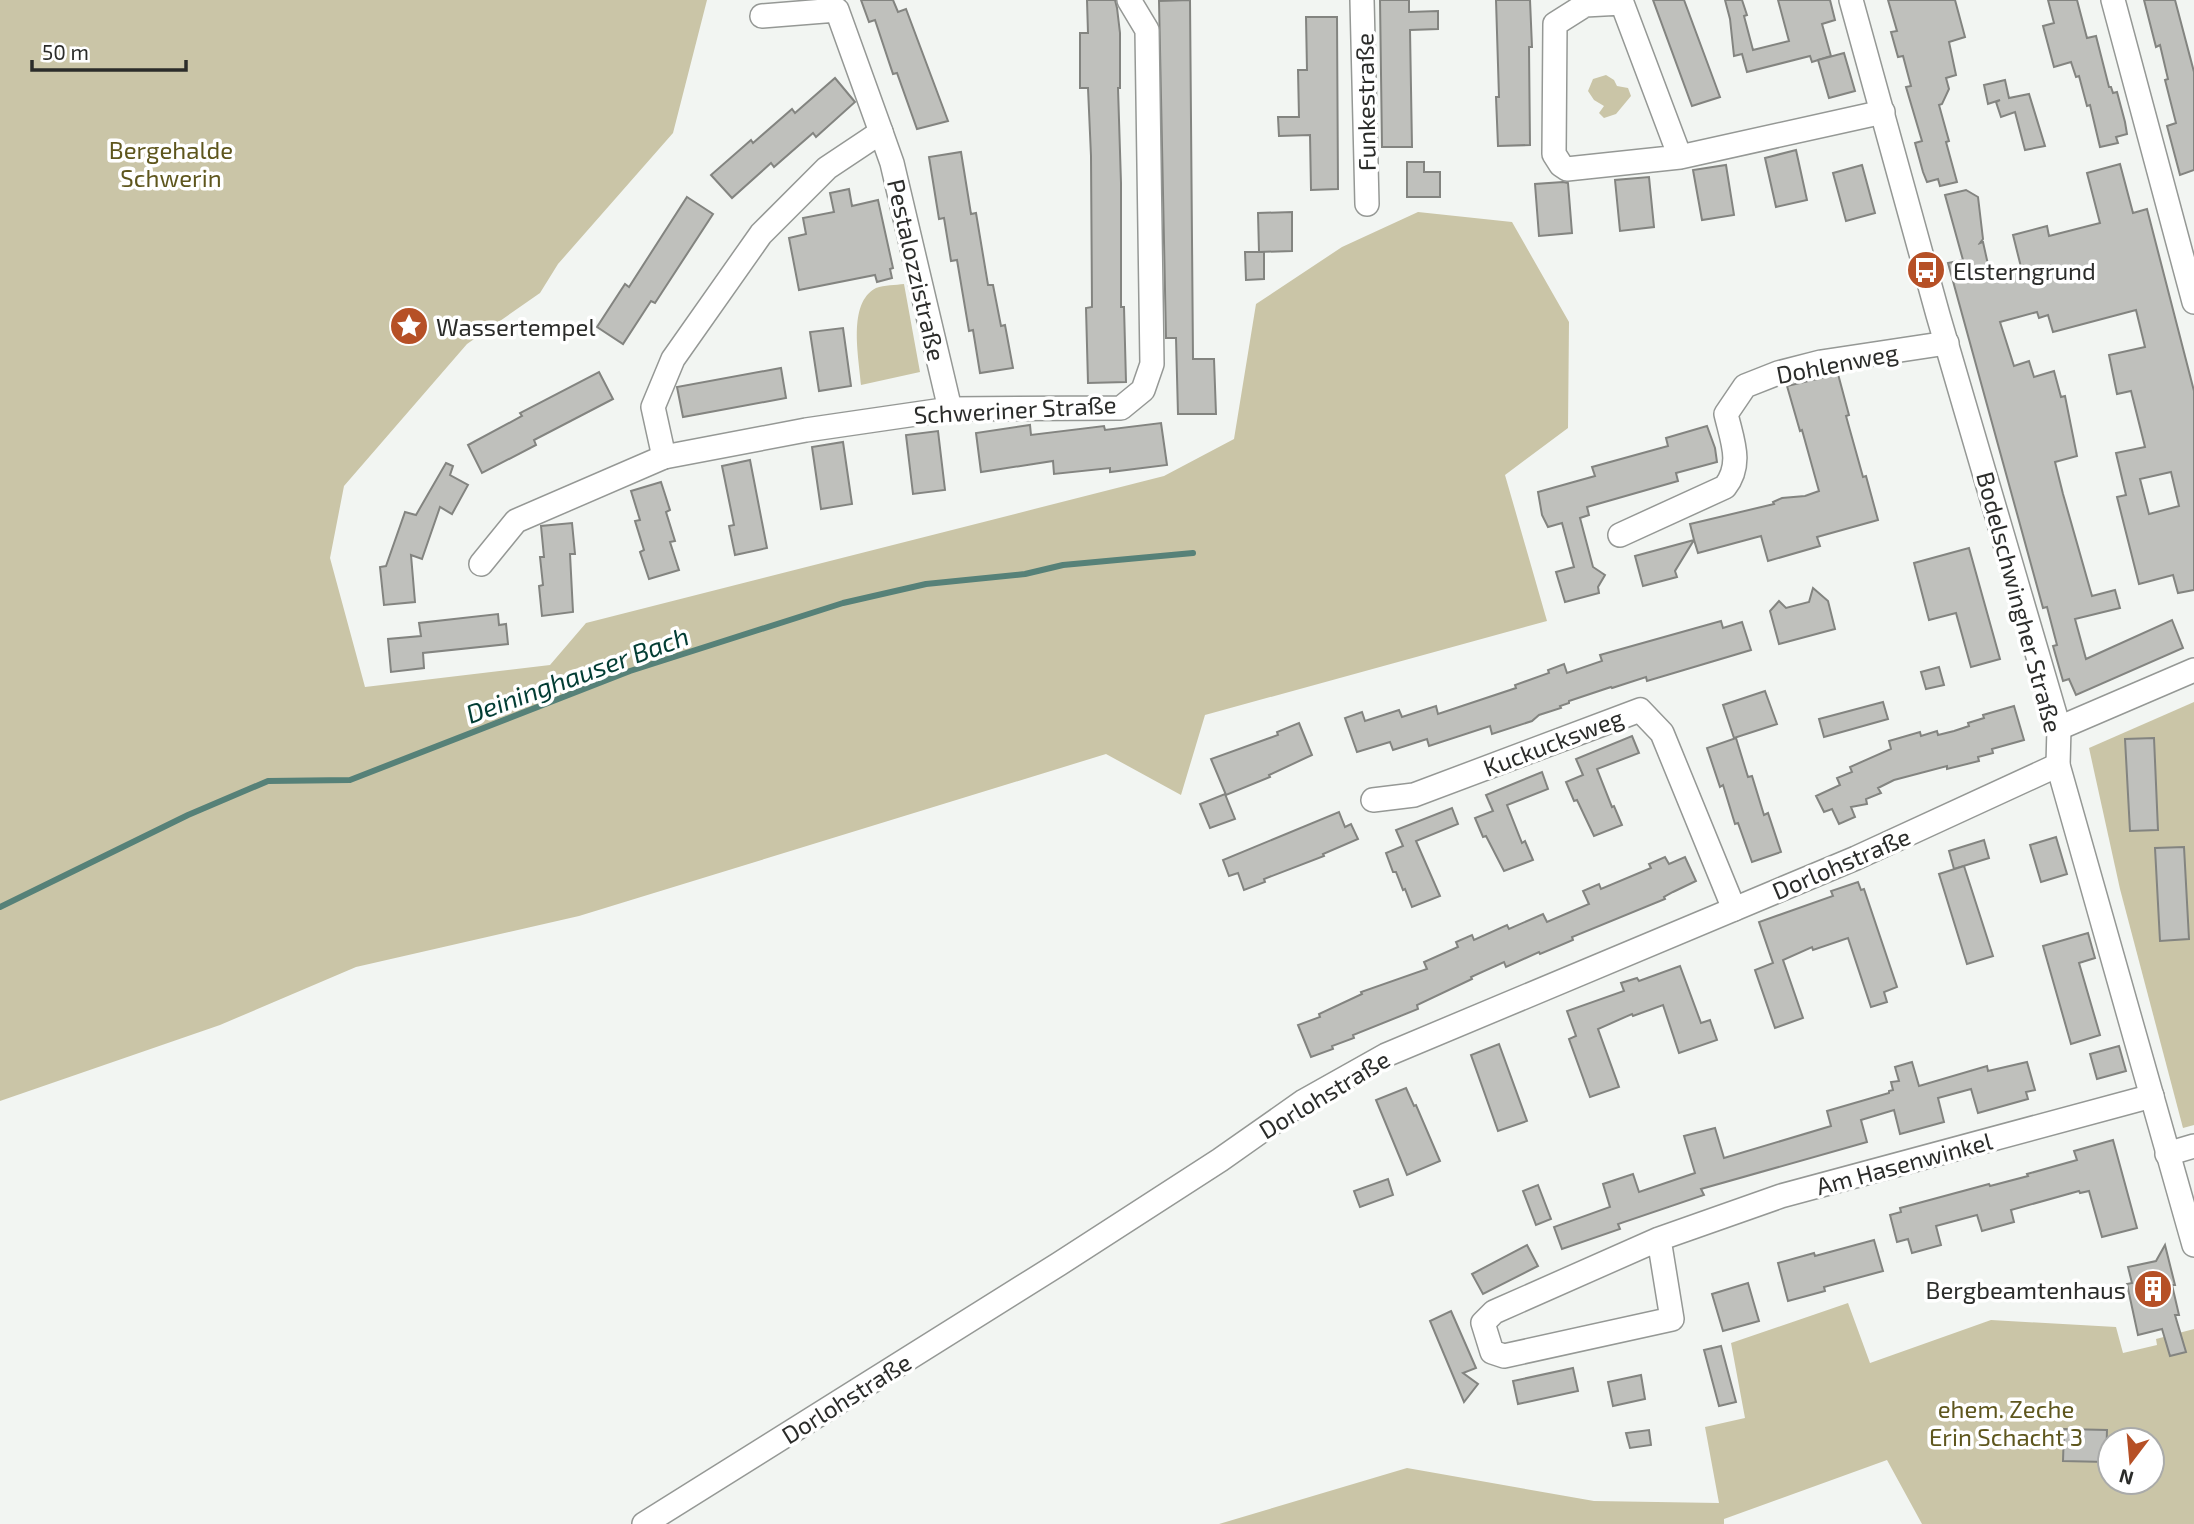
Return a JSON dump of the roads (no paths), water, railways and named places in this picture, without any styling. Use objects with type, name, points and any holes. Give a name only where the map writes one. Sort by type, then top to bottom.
[{"type":"street","name":"Schweriner Straße","points":[[481,564],[516,521],[664,457],[806,430],[950,409],[1121,408],[1143,390],[1152,364],[1147,30],[1129,0]]},
{"type":"street","name":"Funkestraße","points":[[1362,0],[1367,204]]},
{"type":"street","name":"Bodelschwingher Straße","points":[[1852,0],[1947,343],[2059,728],[2058,765],[2194,1244]]},
{"type":"street","points":[[2113,0],[2184,222],[2194,302]]},
{"type":"street","points":[[1680,157],[1622,3],[1585,5],[1555,24],[1554,154],[1567,169],[1680,157],[1883,111]]},
{"type":"street","name":"Pestalozzistraße","points":[[762,16],[837,10],[891,163],[950,409]]},
{"type":"street","points":[[664,457],[653,407],[673,359],[761,234],[827,168],[880,132]]},
{"type":"street","name":"Dohlenweg","points":[[1620,534],[1725,487],[1734,475],[1736,459],[1726,414],[1745,386],[1778,373],[1821,362],[1947,343]]},
{"type":"street","points":[[2059,728],[2194,670]]},
{"type":"street","name":"Kuckucksweg","points":[[1373,800],[1414,795],[1640,710],[1662,733],[1734,909]]},
{"type":"street","name":"Dorlohstraße","points":[[644,1524],[1059,1264],[1220,1160],[1304,1101],[1386,1055],[1868,852],[2058,765]]},
{"type":"street","name":"Am Hasenwinkel","points":[[1660,1239],[1672,1319],[1504,1356],[1492,1352],[1483,1323],[1494,1312],[1660,1239],[1781,1196],[2152,1096]]},
{"type":"street","points":[[2167,1154],[2194,1146]]},
{"type":"waterway","name":"Deininghauser Bach","points":[[0,907],[188,815],[268,781],[350,780],[630,671],[843,603],[926,584],[1025,574],[1063,565],[1193,553]]},
{"type":"place","name":"Elsterngrund","points":[[1926,270]]},
{"type":"place","name":"Wassertempel","points":[[409,326]]},
{"type":"place","name":"Bergbeamtenhaus","points":[[2153,1289]]},
{"type":"park label","name":"Bergehalde Schwerin","points":[[171,163]]},
{"type":"park label","name":"ehem. Zeche Erin Schacht 3","points":[[2006,1422]]}]
